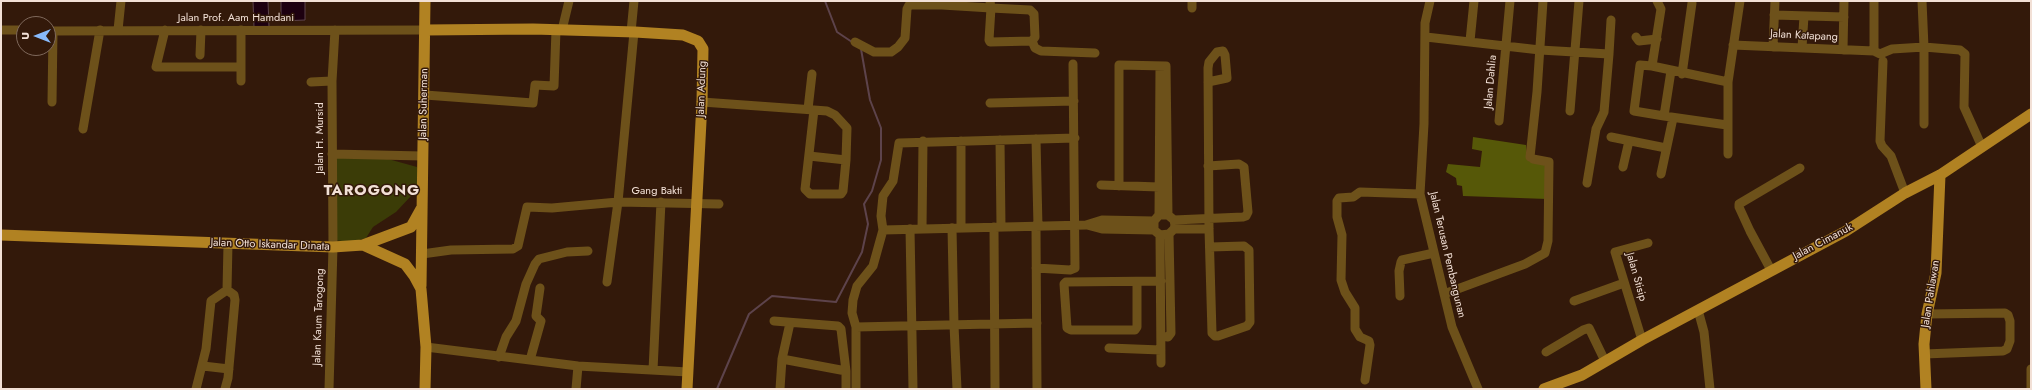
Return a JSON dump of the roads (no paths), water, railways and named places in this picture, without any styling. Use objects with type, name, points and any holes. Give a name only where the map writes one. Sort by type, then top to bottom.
[{"type":"main road","name":"Jalan Suherman","points":[[422,236],[425,1]]},
{"type":"main road","name":"Jalan Adung","points":[[425,30],[559,30],[632,32],[683,35],[698,41],[703,50],[702,102],[687,389]]},
{"type":"main road","name":"Jalan Cimanuk","points":[[1582,375],[1642,340],[1846,231],[1906,193],[1940,175],[2031,114]]},
{"type":"main road","name":"Jalan Pahlawan","points":[[1926,389],[1924,354],[1927,314],[1936,273],[1940,175]]},
{"type":"main road","points":[[363,245],[411,227],[422,207]]},
{"type":"main road","points":[[411,227],[422,236],[421,289]]},
{"type":"main road","name":"Jalan Otto Iskandar Dinata","points":[[1,235],[333,247],[363,245],[405,264],[421,289],[426,347],[425,389]]},
{"type":"main road","points":[[379,238],[378,245],[380,252]]},
{"type":"main road","points":[[405,264],[422,254]]},
{"type":"main road","points":[[1544,389],[1582,375]]},
{"type":"main road","points":[[1567,389],[1582,375]]},
{"type":"street","points":[[118,30],[120,1]]},
{"type":"street","points":[[425,95],[533,107],[536,85],[554,86],[559,30],[569,1]]},
{"type":"street","points":[[607,282],[618,202],[634,1]]},
{"type":"street","name":"Jalan Terusan Pembangunan","points":[[1430,1],[1425,23],[1426,38],[1420,194],[1452,327],[1479,388]]},
{"type":"street","points":[[1470,41],[1474,1]]},
{"type":"street","name":"Jalan Dahlia","points":[[1499,121],[1510,1]]},
{"type":"street","points":[[1444,294],[1526,264],[1545,253],[1548,241],[1549,162],[1531,158],[1543,1]]},
{"type":"street","points":[[1570,111],[1579,1]]},
{"type":"street","points":[[1652,66],[1661,9],[1657,1]]},
{"type":"street","points":[[1728,154],[1728,82],[1740,1]]},
{"type":"street","points":[[1773,47],[1775,1]]},
{"type":"street","points":[[1843,50],[1844,1]]},
{"type":"street","points":[[1874,1],[1874,52]]},
{"type":"street","points":[[1922,1],[1924,47],[1924,124]]},
{"type":"street","points":[[1682,74],[1692,2]]},
{"type":"street","points":[[855,42],[874,52],[891,52],[906,38],[909,5],[942,3],[991,4],[1030,10],[1034,12],[1035,37],[1032,41]]},
{"type":"street","points":[[991,4],[990,42],[1032,41]]},
{"type":"street","points":[[1774,15],[1844,17]]},
{"type":"street","points":[[1802,48],[1804,16]]},
{"type":"street","points":[[1587,183],[1596,129],[1604,112],[1611,20]]},
{"type":"street","points":[[1,30],[16,30]]},
{"type":"street","points":[[83,129],[100,30]]},
{"type":"street","points":[[165,30],[156,67],[241,67]]},
{"type":"street","points":[[200,55],[201,30]]},
{"type":"street","points":[[240,30],[241,81]]},
{"type":"street","name":"Jalan H. Mursid","points":[[333,247],[332,81],[335,30]]},
{"type":"street","name":"Jalan Prof. Aam Hamdani","points":[[56,31],[425,30]]},
{"type":"street","points":[[1636,37],[1639,40],[1657,39]]},
{"type":"street","points":[[1426,38],[1470,41],[1540,50],[1609,54]]},
{"type":"street","points":[[1032,41],[1035,48],[1041,51],[1095,53]]},
{"type":"street","name":"Jalan Katapang","points":[[1733,45],[1843,50],[1874,52],[1880,54],[1892,50],[1924,47],[1960,50],[1965,54],[1964,107],[1982,147]]},
{"type":"street","points":[[51,56],[52,102]]},
{"type":"street","points":[[1883,61],[1880,141],[1882,146],[1891,156],[1906,193]]},
{"type":"street","points":[[1036,268],[1070,270],[1075,268],[1075,138],[1073,64]]},
{"type":"street","points":[[1119,186],[1119,65],[1160,66],[1167,68],[1159,187],[1164,225],[1161,282],[1161,363]]},
{"type":"street","points":[[1727,125],[1634,111],[1640,65],[1652,66],[1682,74],[1728,82]]},
{"type":"street","points":[[1661,174],[1666,148],[1671,71]]},
{"type":"street","points":[[702,102],[811,109],[827,111],[835,115],[847,128],[846,160],[842,193],[838,195],[810,194],[805,189],[809,156],[811,109],[812,74]]},
{"type":"street","points":[[311,82],[332,81]]},
{"type":"street","points":[[1208,82],[1208,229],[1210,246],[1212,333],[1215,336],[1218,336],[1247,326],[1250,322],[1249,250],[1244,246],[1210,246]]},
{"type":"street","points":[[990,103],[1074,101]]},
{"type":"street","points":[[856,389],[856,327],[852,313],[857,286],[873,266],[883,230],[881,216],[883,196],[893,181],[899,143],[1075,138]]},
{"type":"street","points":[[1611,138],[1666,148]]},
{"type":"street","points":[[1036,139],[1036,389]]},
{"type":"street","points":[[1161,336],[1168,336],[1171,334],[1164,225],[1163,139]]},
{"type":"street","points":[[995,389],[995,325],[1000,140]]},
{"type":"street","points":[[957,389],[954,326],[961,141]]},
{"type":"street","points":[[1624,167],[1629,141]]},
{"type":"street","points":[[922,142],[922,229]]},
{"type":"street","points":[[332,154],[424,156]]},
{"type":"street","points":[[809,156],[846,160]]},
{"type":"street","points":[[883,230],[1075,225],[1086,225],[1102,229],[1164,225],[1246,216],[1248,212],[1244,167],[1238,164],[1208,166]]},
{"type":"street","points":[[1771,270],[1750,232],[1739,204],[1800,168]]},
{"type":"street","points":[[1101,185],[1159,187]]},
{"type":"street","points":[[1365,380],[1370,345],[1369,341],[1360,337],[1355,330],[1355,308],[1345,292],[1341,280],[1342,235],[1337,217],[1337,201],[1339,198],[1353,197],[1360,192],[1420,194]]},
{"type":"street","name":"Gang Bakti","points":[[422,254],[451,250],[513,249],[518,246],[528,207],[552,208],[618,202],[719,204]]},
{"type":"street","points":[[653,370],[661,202]]},
{"type":"street","points":[[1164,225],[1208,229]]},
{"type":"street","points":[[910,229],[913,389]]},
{"type":"street","name":"Jalan Stisip","points":[[1642,340],[1615,252],[1648,243]]},
{"type":"street","points":[[227,290],[228,244]]},
{"type":"street","name":"Jalan Kaum Tarogong","points":[[329,389],[333,247]]},
{"type":"street","points":[[499,357],[506,338],[516,322],[526,284],[535,264],[539,259],[567,252],[588,251]]},
{"type":"street","points":[[1400,296],[1399,271],[1402,260],[1434,253]]},
{"type":"street","points":[[1136,283],[1137,327],[1135,330],[1079,330],[1067,328],[1064,284],[1066,282],[1161,282]]},
{"type":"street","points":[[1574,301],[1624,283]]},
{"type":"street","points":[[530,360],[541,321],[536,316],[540,288]]},
{"type":"street","points":[[196,389],[203,366],[206,349],[211,301],[227,290]]},
{"type":"street","points":[[224,389],[229,369],[236,300],[234,295],[227,290]]},
{"type":"street","points":[[1698,310],[1704,332],[1710,389]]},
{"type":"street","points":[[1924,354],[2005,350],[2009,347],[2010,341],[2010,321],[2005,313],[1927,314]]},
{"type":"street","points":[[774,321],[838,326],[841,328],[846,370],[846,389]]},
{"type":"street","points":[[780,389],[782,359],[790,323]]},
{"type":"street","points":[[856,327],[1037,323]]},
{"type":"street","points":[[1546,352],[1589,328],[1607,360]]},
{"type":"street","points":[[426,347],[578,366],[688,372]]},
{"type":"street","points":[[1110,348],[1161,350]]},
{"type":"street","points":[[782,359],[846,370]]},
{"type":"street","points":[[203,366],[229,369]]},
{"type":"street","points":[[576,389],[578,366]]},
{"type":"street","points":[[2031,369],[2031,389]]},
{"type":"waterway","points":[[825,1],[837,32],[852,42]]},
{"type":"waterway","points":[[717,389],[749,314],[772,296],[836,302],[862,252],[868,224],[864,204],[872,191],[881,160],[881,128],[870,100],[861,49]]},
{"type":"district","name":"TAROGONG","points":[[372,191]]}]
